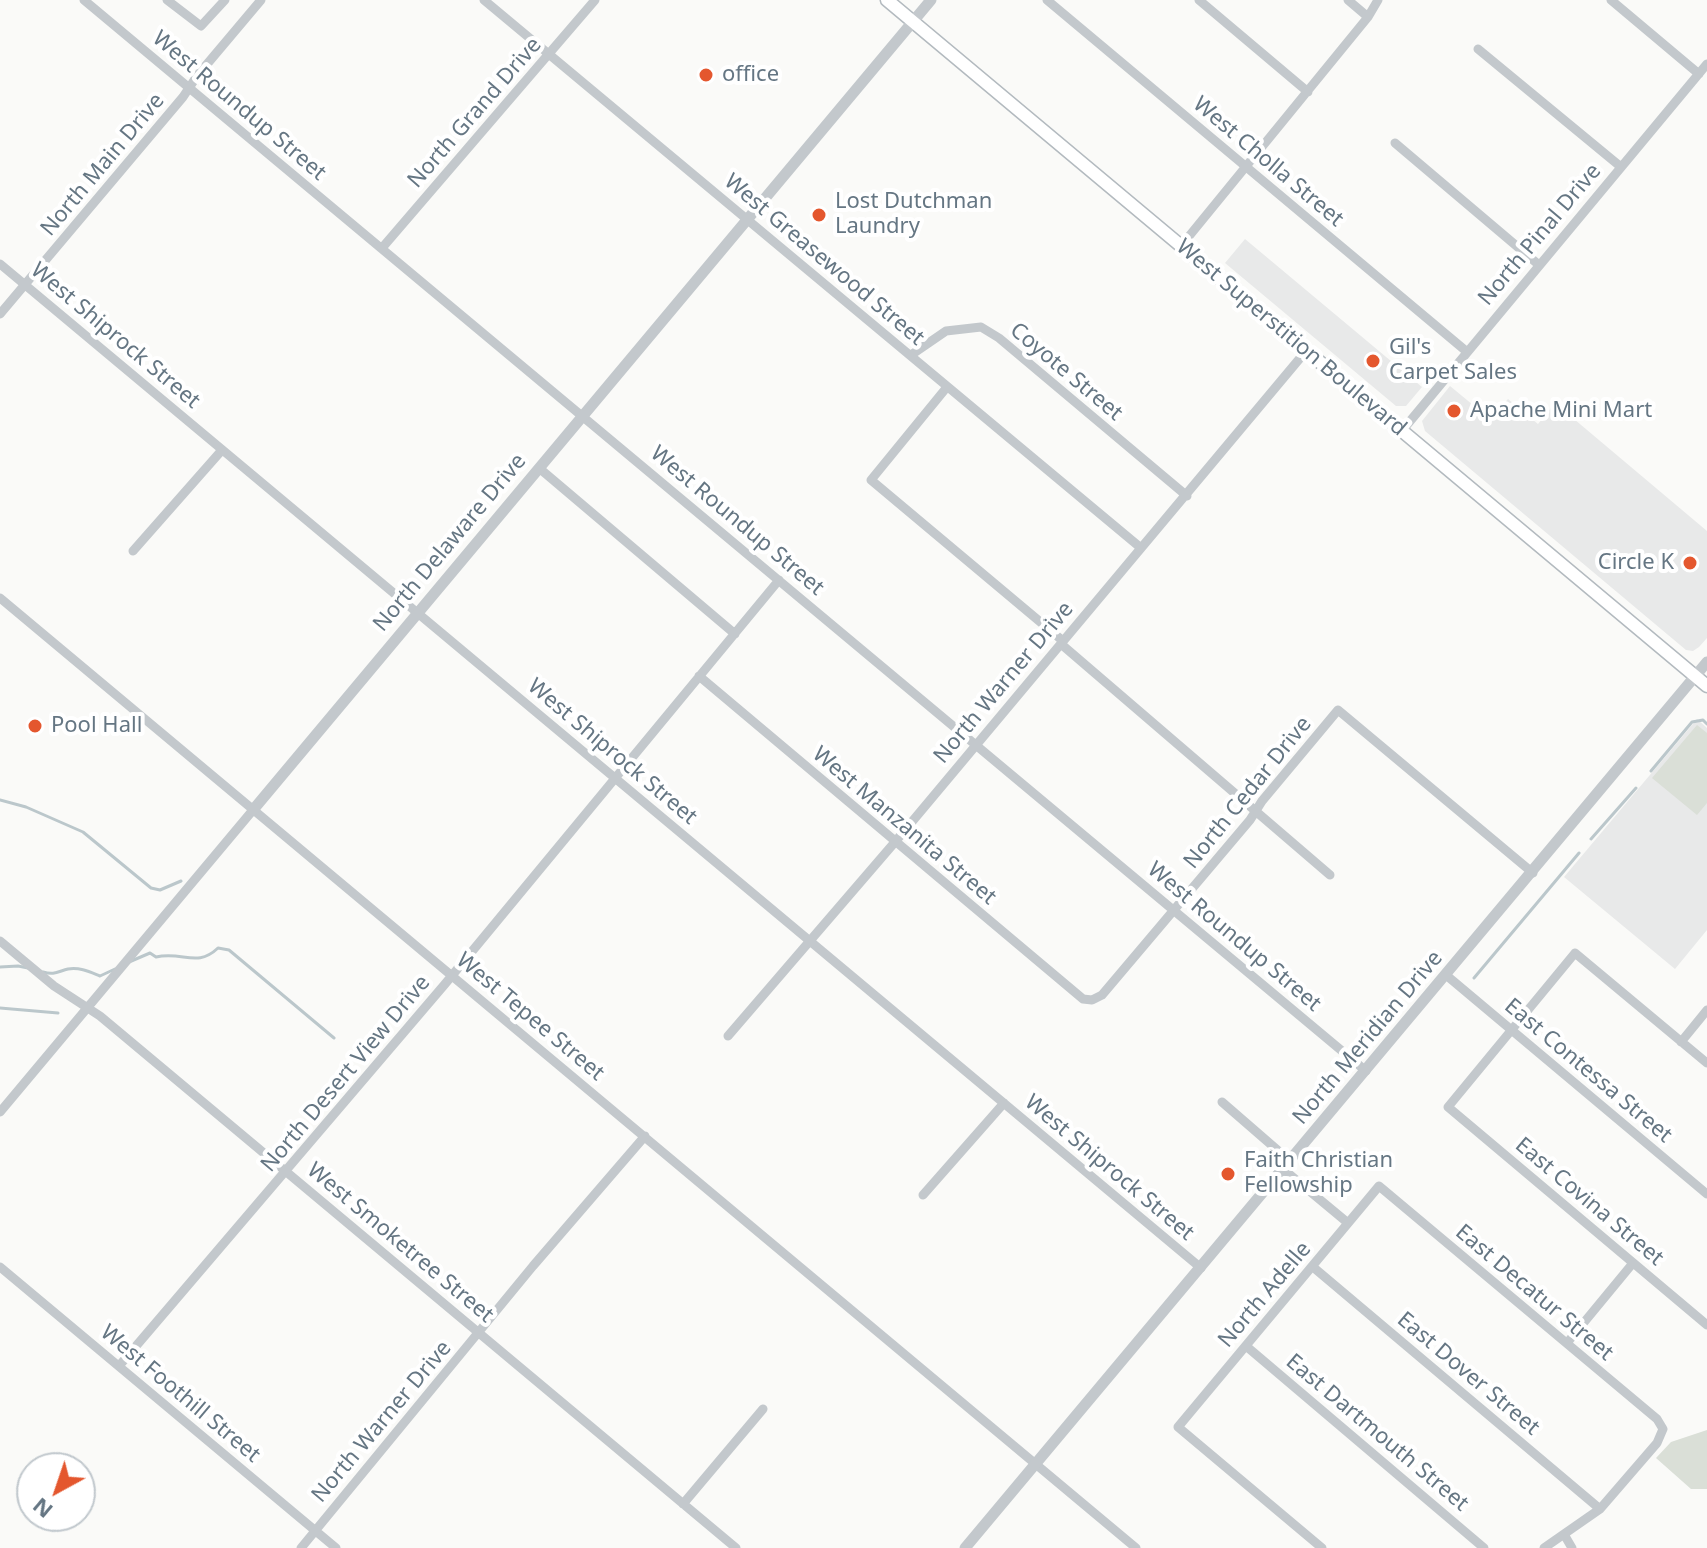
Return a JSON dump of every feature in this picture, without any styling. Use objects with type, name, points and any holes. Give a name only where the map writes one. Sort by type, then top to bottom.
[{"type":"main road","name":"West Superstition Boulevard","points":[[887,0],[1707,686]]},
{"type":"street","name":"West Roundup Street","points":[[84,0],[1366,1071]]},
{"type":"street","points":[[167,0],[201,26],[225,0]]},
{"type":"street","name":"North Main Drive","points":[[0,314],[261,0]]},
{"type":"street","name":"West Greasewood Street","points":[[484,0],[1141,548]]},
{"type":"street","name":"North Grand Drive","points":[[382,248],[595,0]]},
{"type":"street","name":"North Delaware Drive","points":[[0,1112],[931,0]]},
{"type":"street","name":"West Cholla Street","points":[[1047,0],[1466,351]]},
{"type":"street","points":[[1199,0],[1308,92]]},
{"type":"street","points":[[1348,0],[1368,17]]},
{"type":"street","points":[[1181,246],[1308,92],[1378,0]]},
{"type":"street","points":[[1611,0],[1699,74]]},
{"type":"street","points":[[1478,49],[1621,167]]},
{"type":"street","name":"North Pinal Drive","points":[[1401,432],[1707,64]]},
{"type":"street","points":[[1395,143],[1539,265]]},
{"type":"street","name":"West Shiprock Street","points":[[0,264],[1201,1268]]},
{"type":"street","name":"Coyote Street","points":[[911,355],[946,331],[981,327],[999,338],[1187,496]]},
{"type":"street","name":"North Warner Drive","points":[[728,1036],[1187,496],[1306,351]]},
{"type":"street","points":[[947,387],[871,480],[1330,875]]},
{"type":"street","points":[[133,551],[222,450]]},
{"type":"street","points":[[539,468],[735,634]]},
{"type":"street","name":"North Desert View Drive","points":[[119,1366],[452,976],[779,580]]},
{"type":"street","name":"West Tepee Street","points":[[0,598],[1136,1548]]},
{"type":"street","name":"North Meridian Drive","points":[[965,1548],[1707,662]]},
{"type":"street","name":"West Manzanita Street","points":[[699,676],[1073,993],[1088,1001]]},
{"type":"street","name":"North Cedar Drive","points":[[1088,1001],[1102,995],[1338,710],[1533,873]]},
{"type":"street","name":"West Smoketree Street","points":[[0,941],[54,986],[100,1016],[736,1548]]},
{"type":"street","points":[[1511,1030],[1575,953],[1707,1063]]},
{"type":"street","name":"East Contessa Street","points":[[1446,975],[1707,1194]]},
{"type":"street","points":[[1681,1042],[1707,1010]]},
{"type":"street","name":"East Covina Street","points":[[1511,1030],[1448,1107],[1707,1325]]},
{"type":"street","points":[[1222,1102],[1348,1223]]},
{"type":"street","points":[[923,1195],[1004,1103]]},
{"type":"street","name":"North Warner Drive","points":[[301,1548],[645,1136]]},
{"type":"street","name":"North Adelle","points":[[1322,1548],[1178,1427],[1379,1186]]},
{"type":"street","name":"East Decatur Street","points":[[1379,1186],[1657,1419],[1663,1429],[1657,1443],[1600,1509]]},
{"type":"street","points":[[1567,1343],[1633,1263]]},
{"type":"street","name":"West Foothill Street","points":[[0,1267],[336,1548]]},
{"type":"street","name":"East Dover Street","points":[[1313,1267],[1600,1509]]},
{"type":"street","name":"East Dartmouth Street","points":[[1246,1346],[1484,1548]]},
{"type":"street","points":[[683,1504],[763,1409]]},
{"type":"street","points":[[1544,1548],[1600,1509]]},
{"type":"street","points":[[1565,1536],[1572,1548]]},
{"type":"shaded area","points":[[1245,239],[1422,387],[1406,406],[1396,406],[1225,263]]},
{"type":"shaded area","points":[[1450,386],[1490,419],[1508,399],[1538,424],[1555,403],[1707,531],[1707,638],[1699,647],[1693,651],[1686,650],[1425,431],[1422,421]]},
{"type":"shaded area","points":[[1697,719],[1707,728],[1707,930],[1675,969],[1564,877]]},
{"type":"shaded area","points":[[1697,725],[1707,733],[1707,803],[1697,815],[1652,778]]},
{"type":"shaded area","points":[[1707,1430],[1707,1489],[1691,1489],[1656,1458],[1671,1442]]},
{"type":"waterway","points":[[1651,771],[1692,722],[1703,720],[1707,724]]},
{"type":"waterway","points":[[1591,839],[1636,788]]},
{"type":"waterway","points":[[0,800],[26,807],[83,832],[151,888],[160,890],[181,881]]},
{"type":"waterway","points":[[1474,978],[1579,853]]},
{"type":"waterway","points":[[129,962],[150,953],[156,957],[196,958],[218,948],[229,950],[334,1038]]},
{"type":"waterway","points":[[0,967],[28,968]]},
{"type":"waterway","points":[[43,972],[77,969],[100,976],[115,969]]},
{"type":"waterway","points":[[0,1008],[58,1013]]},
{"type":"place","name":"office","points":[[706,75]]},
{"type":"place","name":"Lost Dutchman Laundry","points":[[819,215]]},
{"type":"place","name":"Gil's Carpet Sales","points":[[1373,361]]},
{"type":"place","name":"Apache Mini Mart","points":[[1454,411]]},
{"type":"place","name":"Circle K","points":[[1690,563]]},
{"type":"place","name":"Pool Hall","points":[[35,726]]},
{"type":"place","name":"Faith Christian Fellowship","points":[[1228,1174]]}]
